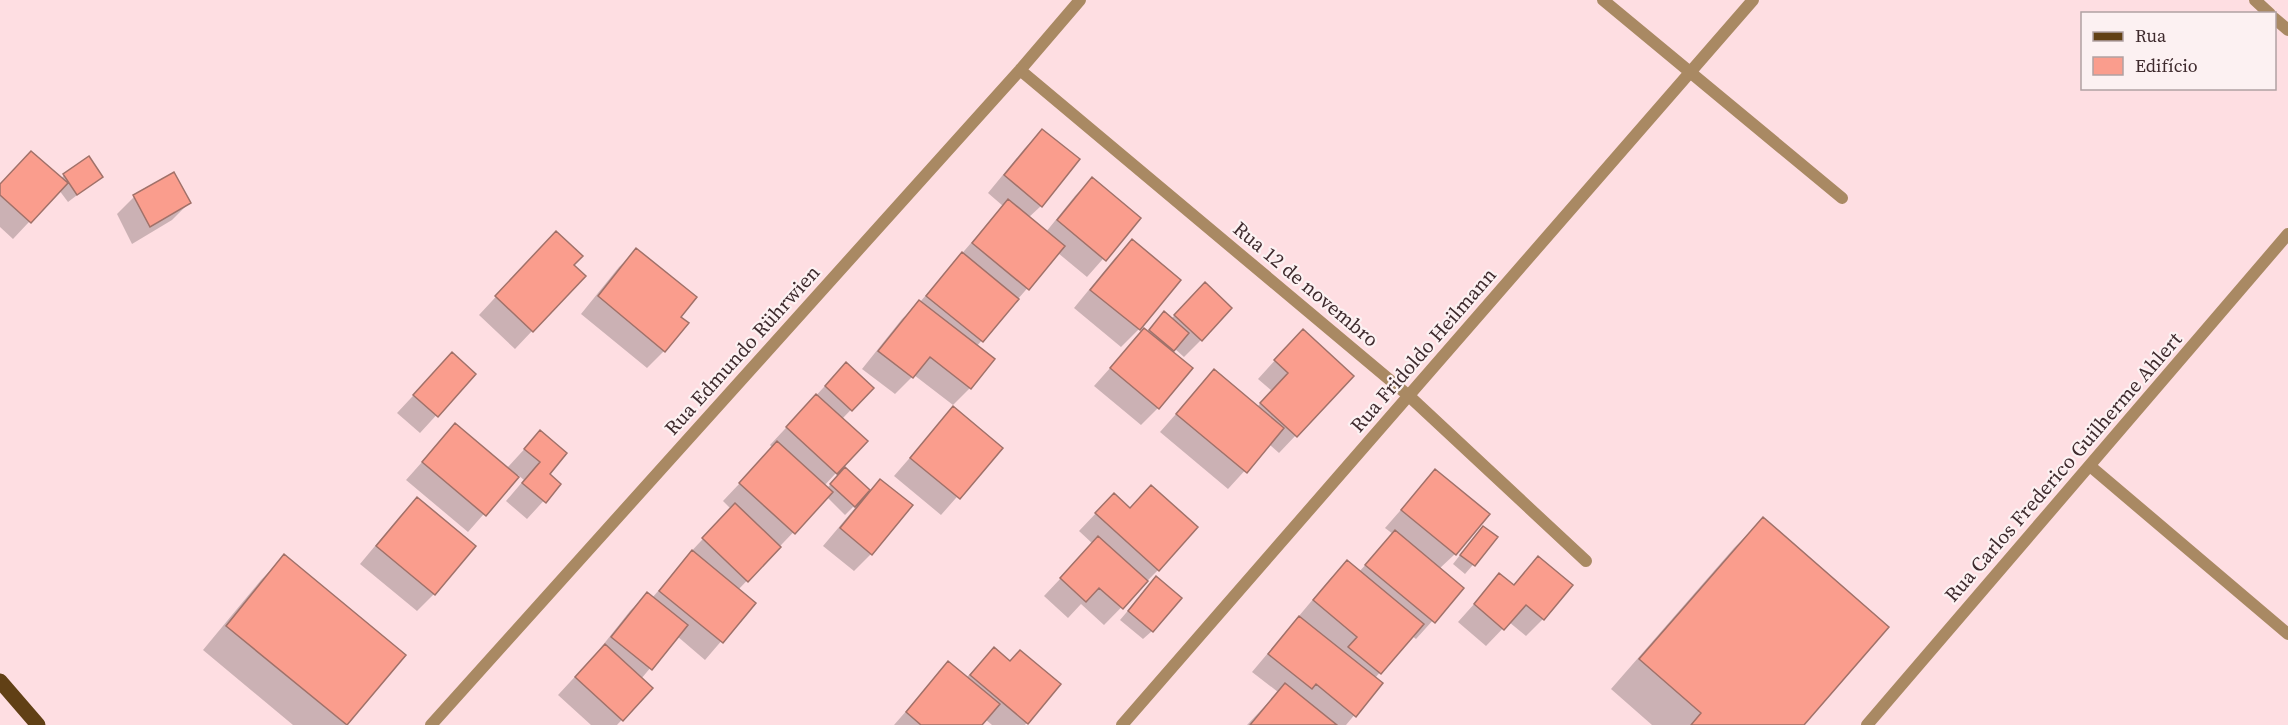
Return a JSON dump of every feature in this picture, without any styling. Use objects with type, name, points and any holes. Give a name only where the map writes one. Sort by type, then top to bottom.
[{"type":"main road","points":[[0,681],[38,725]]},
{"type":"street","name":"Rua Edmundo Rührwien","points":[[431,725],[1080,0]]},
{"type":"street","points":[[1603,0],[1842,198]]},
{"type":"street","name":"Rua Fridoldo Heilmann","points":[[1122,725],[1753,0]]},
{"type":"street","points":[[2255,0],[2268,12]]},
{"type":"street","points":[[2276,20],[2288,30]]},
{"type":"street","name":"Rua 12 de novembro","points":[[1020,69],[1409,396],[1586,561]]},
{"type":"street","name":"Rua Carlos Frederico Guilherme Ahlert","points":[[1867,725],[2288,234]]},
{"type":"street","points":[[2090,466],[2288,634]]},
{"type":"building","points":[[1042,129],[1080,159],[1042,207],[1004,175]]},
{"type":"building","points":[[31,151],[68,183],[31,223],[0,195],[0,184]]},
{"type":"building","points":[[89,156],[103,177],[77,195],[63,174]]},
{"type":"building","points":[[174,172],[191,203],[150,227],[133,195]]},
{"type":"building","points":[[1092,177],[1141,218],[1106,261],[1057,220]]},
{"type":"building","points":[[1008,199],[1065,246],[1029,290],[972,243]]},
{"type":"building","points":[[556,231],[583,256],[574,265],[586,276],[533,332],[495,296]]},
{"type":"building","points":[[1132,239],[1181,280],[1140,330],[1090,290]]},
{"type":"building","points":[[636,248],[697,297],[681,317],[689,323],[665,352],[598,296]]},
{"type":"building","points":[[962,252],[1019,299],[983,342],[926,296]]},
{"type":"building","points":[[1205,282],[1232,308],[1202,341],[1174,315]]},
{"type":"building","points":[[919,300],[995,359],[971,389],[930,357],[913,378],[878,351]]},
{"type":"building","points":[[1164,311],[1189,333],[1174,351],[1149,330]]},
{"type":"building","points":[[1144,328],[1193,368],[1159,409],[1110,368]]},
{"type":"building","points":[[1303,329],[1354,376],[1297,437],[1260,403],[1288,373],[1274,360]]},
{"type":"building","points":[[452,352],[476,374],[438,417],[413,395]]},
{"type":"building","points":[[846,362],[874,388],[852,411],[825,386]]},
{"type":"building","points":[[1214,369],[1284,428],[1247,473],[1176,414]]},
{"type":"building","points":[[816,394],[868,441],[837,474],[786,427]]},
{"type":"building","points":[[953,406],[1003,448],[960,499],[910,458]]},
{"type":"building","points":[[455,423],[519,477],[486,516],[422,462]]},
{"type":"building","points":[[540,430],[567,453],[550,474],[561,484],[546,503],[522,483],[540,462],[524,449]]},
{"type":"building","points":[[777,441],[833,492],[795,534],[739,483]]},
{"type":"building","points":[[845,467],[870,490],[855,507],[830,484]]},
{"type":"building","points":[[1435,469],[1490,514],[1456,555],[1401,510]]},
{"type":"building","points":[[880,479],[913,505],[872,555],[840,528]]},
{"type":"building","points":[[1151,485],[1198,527],[1159,571],[1095,513],[1114,493],[1130,508]]},
{"type":"building","points":[[417,497],[476,546],[435,595],[376,546]]},
{"type":"building","points":[[735,503],[781,547],[748,582],[702,538]]},
{"type":"building","points":[[1763,517],[1889,627],[1804,725],[1691,725],[1701,713],[1639,659]]},
{"type":"building","points":[[1483,526],[1498,537],[1475,566],[1460,555]]},
{"type":"building","points":[[1395,530],[1464,588],[1435,623],[1365,565]]},
{"type":"building","points":[[1098,536],[1148,581],[1123,609],[1099,588],[1086,602],[1060,578]]},
{"type":"building","points":[[692,550],[756,603],[723,643],[659,591]]},
{"type":"building","points":[[284,554],[406,655],[347,725],[226,626]]},
{"type":"building","points":[[1538,556],[1573,585],[1544,620],[1526,605],[1504,630],[1474,604],[1499,573],[1514,585]]},
{"type":"building","points":[[1347,560],[1424,624],[1381,674],[1348,647],[1357,637],[1313,600]]},
{"type":"building","points":[[1156,576],[1182,598],[1153,632],[1128,611]]},
{"type":"building","points":[[647,592],[688,625],[652,670],[611,637]]},
{"type":"building","points":[[1299,616],[1383,683],[1356,717],[1316,684],[1312,689],[1268,654]]},
{"type":"building","points":[[605,644],[653,688],[623,721],[575,677]]},
{"type":"building","points":[[994,647],[1010,661],[1020,650],[1061,684],[1028,724],[970,675]]},
{"type":"building","points":[[948,661],[1000,704],[982,725],[921,725],[906,712]]},
{"type":"building","points":[[1285,683],[1337,725],[1250,725]]}]
